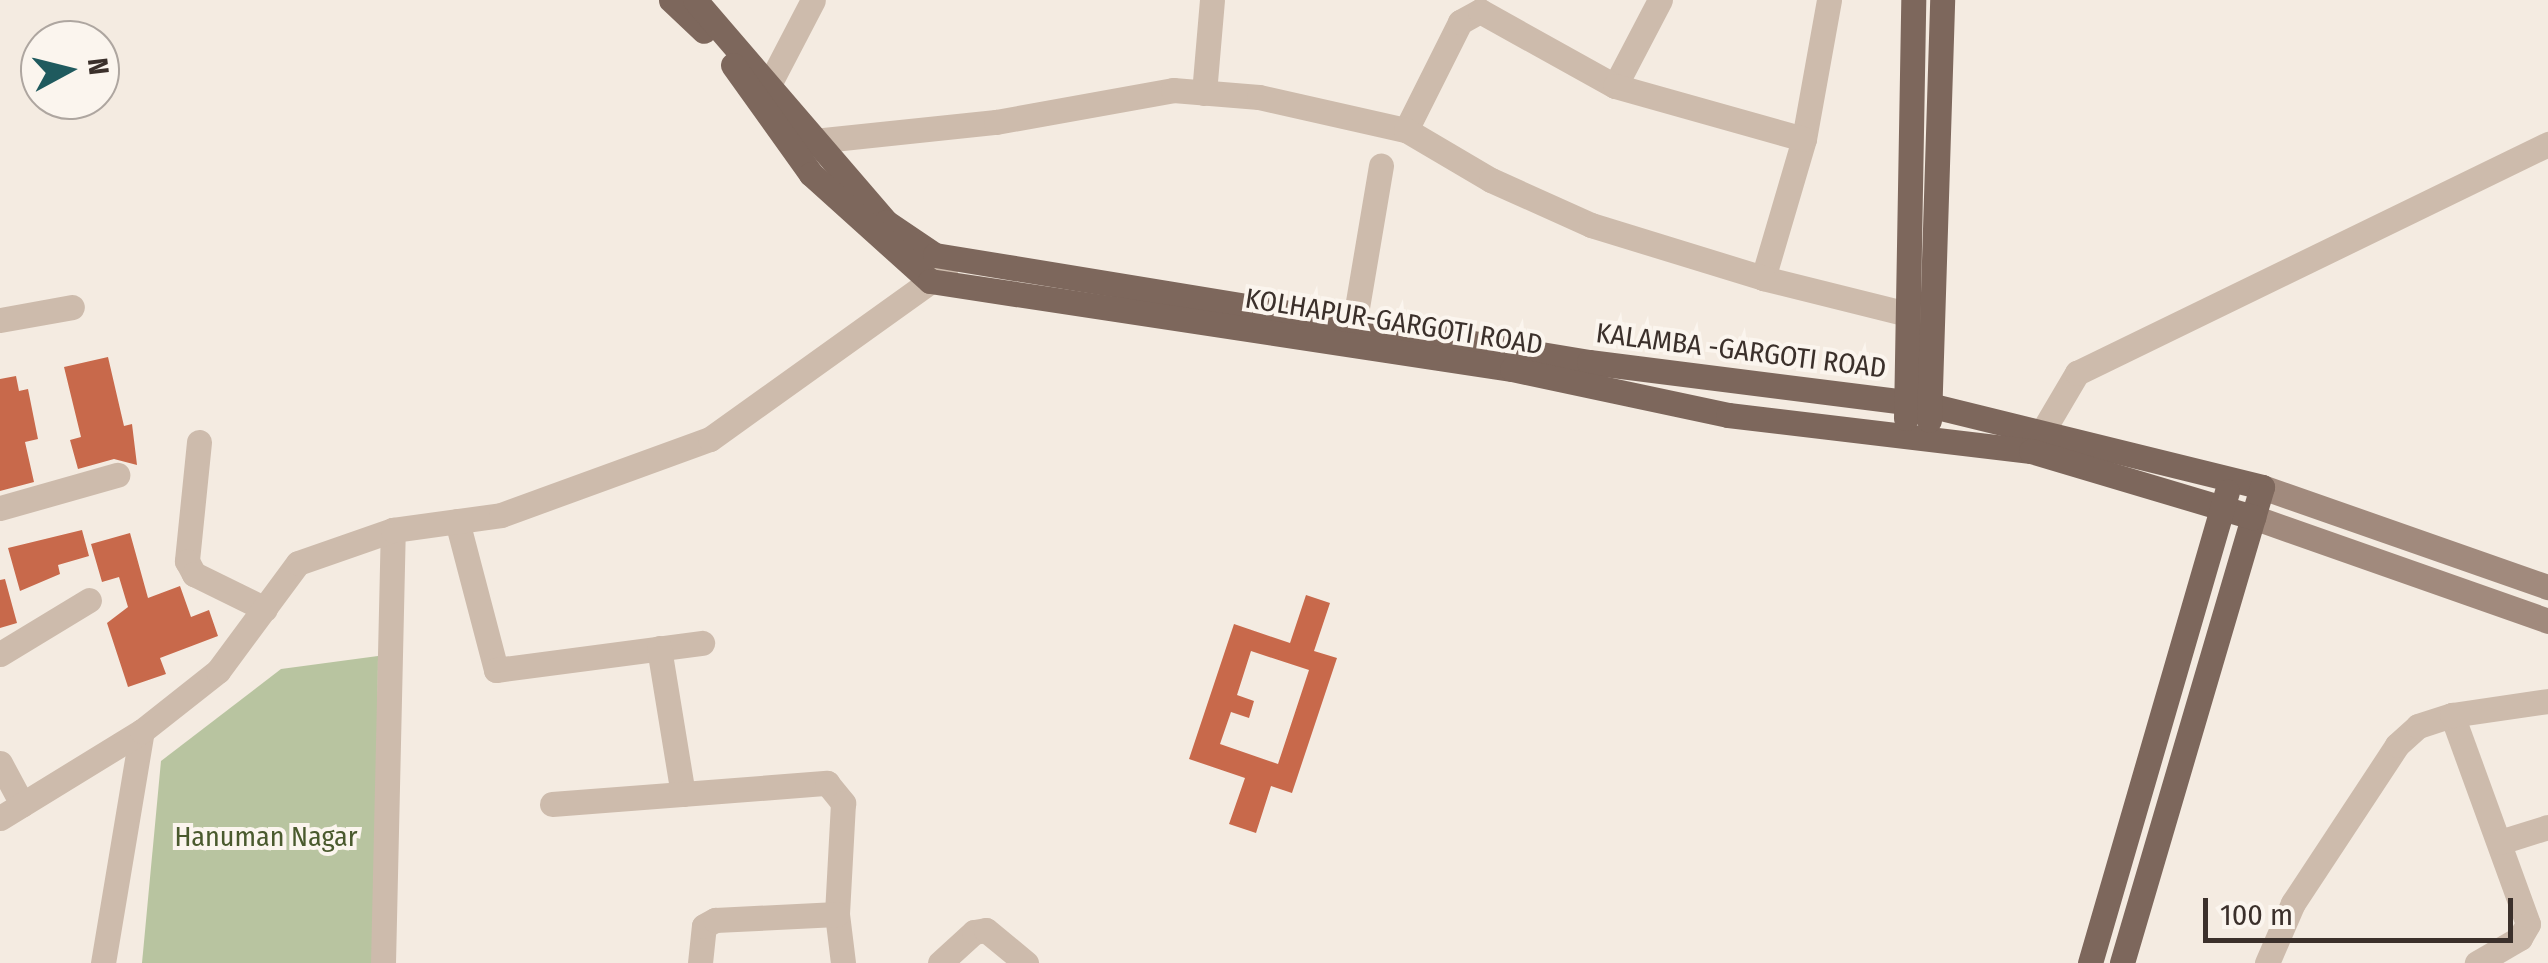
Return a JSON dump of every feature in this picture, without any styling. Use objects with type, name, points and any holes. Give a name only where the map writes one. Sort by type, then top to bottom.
[{"type":"main road","points":[[671,0],[767,91],[811,174],[930,281]]},
{"type":"main road","name":"KALAMBA -GARGOTI ROAD","points":[[695,0],[767,91],[898,233],[920,249],[961,260],[1352,332],[1918,403],[2037,440],[2232,477],[2548,587]]},
{"type":"main road","points":[[1912,0],[1918,439]]},
{"type":"main road","points":[[1917,316],[1942,0]]},
{"type":"main road","name":"KOLHAPUR-GARGOTI ROAD","points":[[930,281],[1352,332],[1728,415],[1918,439],[2037,440],[2222,505]]},
{"type":"main road","points":[[2090,963],[2232,477]]},
{"type":"main road","points":[[2122,963],[2262,487]]},
{"type":"main road","points":[[2222,505],[2548,622]]},
{"type":"street","points":[[767,91],[814,0]]},
{"type":"street","points":[[1204,92],[1212,0]]},
{"type":"street","points":[[1616,86],[1660,0]]},
{"type":"street","points":[[1764,278],[1804,139],[1829,0]]},
{"type":"street","points":[[1406,130],[1468,12],[1480,11],[1616,86],[1804,139]]},
{"type":"street","points":[[814,141],[996,122],[1173,90],[1260,97],[1406,130],[1491,180],[1591,225],[1764,278],[1917,316]]},
{"type":"street","points":[[2037,440],[2077,373],[2545,156]]},
{"type":"street","points":[[1352,332],[1381,166]]},
{"type":"street","points":[[0,818],[142,731],[218,671],[298,563],[392,530],[501,515],[710,439],[961,260]]},
{"type":"street","points":[[0,320],[72,307]]},
{"type":"street","points":[[199,442],[186,560],[194,574],[265,608]]},
{"type":"street","points":[[0,508],[117,475]]},
{"type":"street","points":[[457,521],[496,670],[702,643]]},
{"type":"street","points":[[383,963],[392,530]]},
{"type":"street","points":[[0,654],[89,600]]},
{"type":"street","points":[[659,648],[683,794]]},
{"type":"street","points":[[2267,963],[2293,903],[2397,744],[2418,726],[2452,716],[2548,701]]},
{"type":"street","points":[[2452,716],[2528,924],[2520,938],[2477,963]]},
{"type":"street","points":[[103,963],[142,731]]},
{"type":"street","points":[[0,763],[22,804]]},
{"type":"street","points":[[552,804],[816,782],[838,790],[843,803],[838,914],[842,963]]},
{"type":"street","points":[[2500,842],[2548,827]]},
{"type":"street","points":[[700,963],[704,926],[714,920],[838,914]]},
{"type":"street","points":[[940,963],[974,932],[986,930],[1026,963]]},
{"type":"green space","name":"Hanuman Nagar","points":[[378,656],[376,963],[142,963],[161,761],[281,669]]},
{"type":"building","points":[[108,357],[124,426],[132,424],[137,465],[114,459],[78,469],[70,440],[81,437],[64,367]]},
{"type":"building","points":[[16,376],[19,391],[28,389],[38,439],[25,442],[34,482],[0,491],[0,379]]},
{"type":"building","points":[[82,530],[89,556],[58,565],[60,574],[20,591],[8,548]]},
{"type":"building","points":[[130,533],[148,598],[180,586],[191,617],[209,610],[218,636],[160,658],[166,674],[128,687],[107,623],[128,607],[119,577],[102,582],[91,544]]},
{"type":"building","points":[[5,579],[17,623],[0,628],[0,580]]},
{"type":"building","points":[[1306,595],[1330,603],[1314,651],[1337,658],[1292,793],[1271,786],[1256,833],[1229,824],[1245,778],[1189,759],[1234,624],[1290,643]],"holes":[[[1251,651],[1309,670],[1278,764],[1220,744],[1231,712],[1249,718],[1254,701],[1237,695]]]}]
